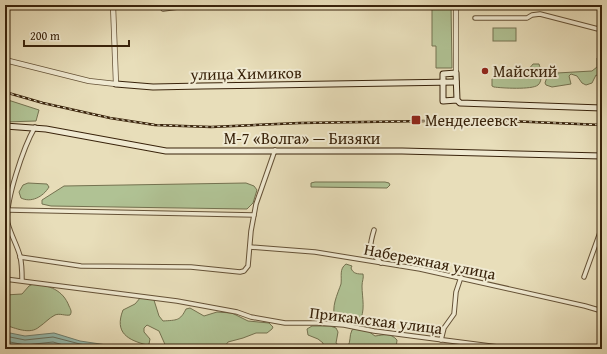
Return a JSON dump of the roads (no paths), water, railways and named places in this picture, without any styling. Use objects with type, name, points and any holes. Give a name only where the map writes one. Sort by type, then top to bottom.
[{"type":"main road","points":[[457,100],[456,73],[443,74],[443,100],[457,100],[460,103],[602,108]]},
{"type":"main road","name":"улица Химиков","points":[[116,84],[153,87],[456,82]]},
{"type":"main road","name":"М-7 «Волга» — Бизяки","points":[[5,126],[35,127],[166,151],[402,151],[602,156]]},
{"type":"street","points":[[5,60],[89,81],[116,84],[114,5]]},
{"type":"street","points":[[163,9],[194,5]]},
{"type":"street","points":[[456,5],[456,73]]},
{"type":"street","points":[[475,18],[527,18],[532,15],[540,14],[602,30]]},
{"type":"street","points":[[22,280],[20,257],[8,224],[6,211],[16,174],[29,138],[35,127]]},
{"type":"street","points":[[20,257],[81,266],[190,267],[240,272],[246,270],[248,266],[256,204],[275,150]]},
{"type":"street","points":[[6,211],[254,215]]},
{"type":"street","points":[[584,277],[602,227]]},
{"type":"street","points":[[374,230],[370,248],[372,254],[382,263]]},
{"type":"street","name":"Набережная улица","points":[[250,247],[315,252],[420,268],[602,311]]},
{"type":"street","points":[[440,340],[444,328],[454,314],[456,292],[461,277]]},
{"type":"street","name":"Прикамская улица","points":[[5,279],[176,301],[237,312],[252,317],[284,323],[318,322],[374,331],[513,349]]},
{"type":"water","points":[[5,332],[25,336],[54,333],[80,341],[134,349],[5,349]]},
{"type":"railway","points":[[5,92],[43,103],[110,118],[155,125],[211,127],[300,123],[488,120],[602,125]]},
{"type":"place","name":"Майский","points":[[485,71]]},
{"type":"place","name":"Менделеевск","points":[[416,120]]}]
